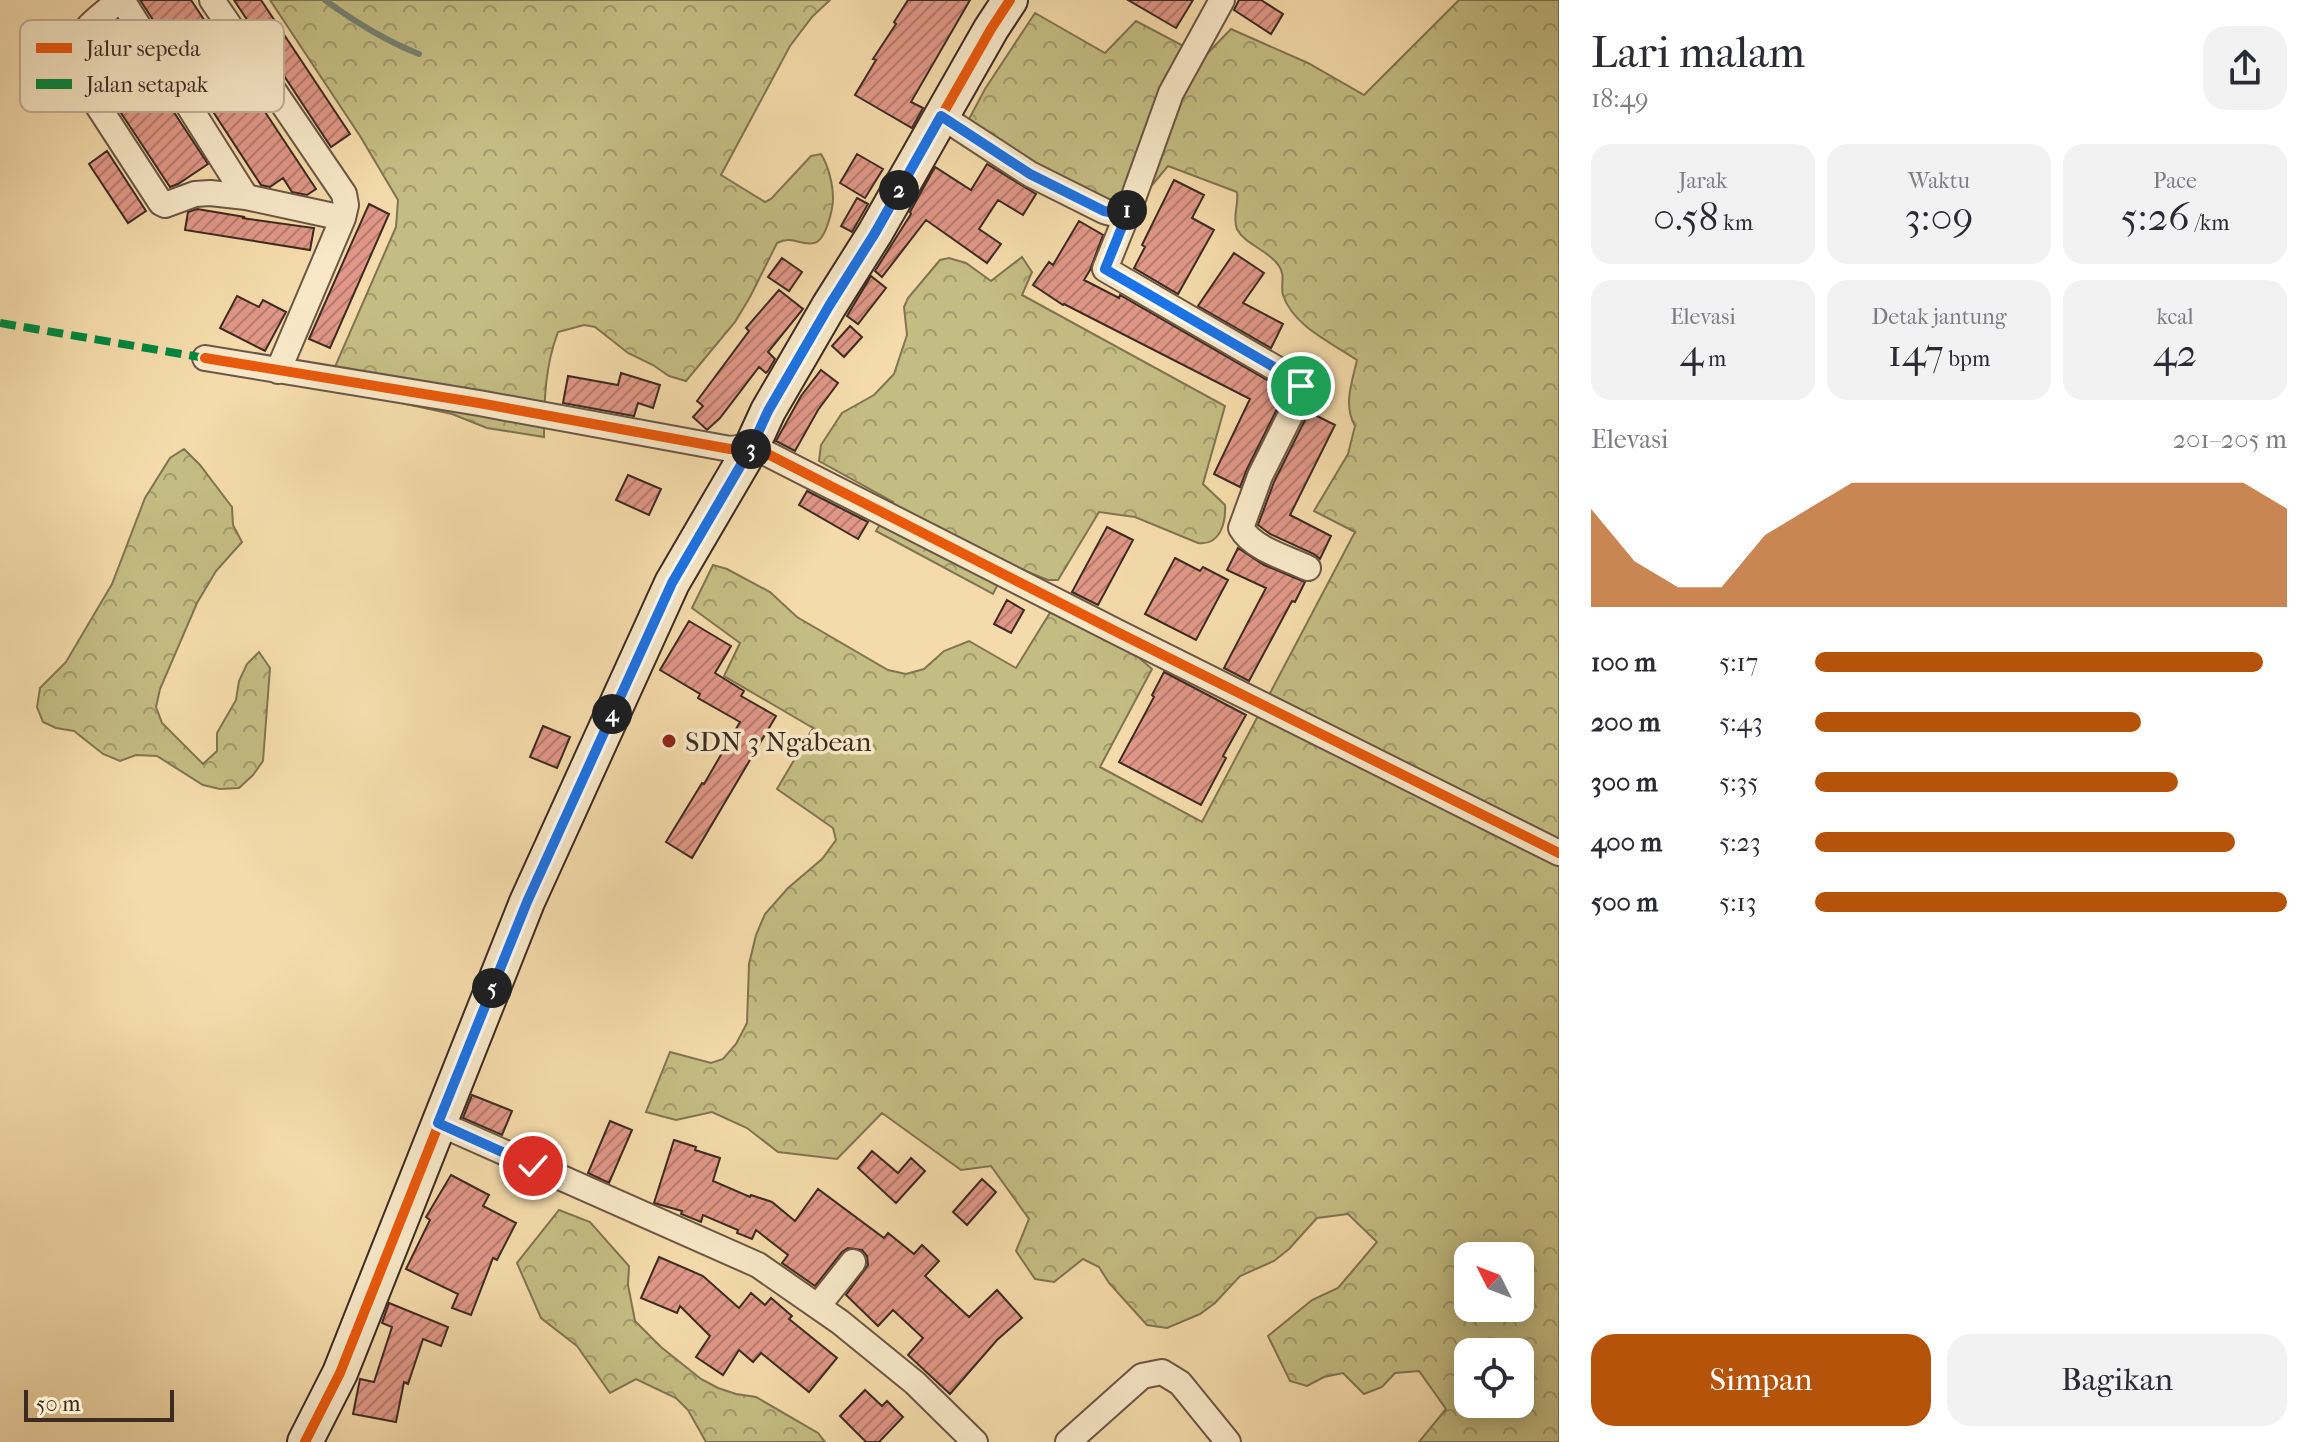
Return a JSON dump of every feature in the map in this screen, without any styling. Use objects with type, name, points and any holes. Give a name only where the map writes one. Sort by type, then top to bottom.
[{"type":"street","points":[[96,20],[121,0],[134,20]]},
{"type":"street","points":[[212,0],[226,20]]},
{"type":"street","points":[[305,1442],[340,1373],[527,902],[672,583],[752,446],[768,411],[1010,0]]},
{"type":"street","points":[[1222,0],[1171,93],[1105,269],[1296,380],[1301,386],[1301,394],[1260,476],[1241,528],[1245,536],[1256,543],[1308,568]]},
{"type":"street","points":[[278,371],[346,205],[344,194],[284,106]]},
{"type":"street","points":[[102,112],[165,205],[202,192],[246,197],[343,218]]},
{"type":"street","points":[[192,112],[246,197]]},
{"type":"street","points":[[941,116],[1030,174],[1104,211],[1119,214],[1130,207]]},
{"type":"street","points":[[205,358],[479,403],[730,449],[752,446],[1559,853]]},
{"type":"street","points":[[438,1123],[758,1265],[818,1306],[915,1383],[975,1442]]},
{"type":"street","points":[[818,1306],[853,1262]]},
{"type":"street","points":[[1068,1442],[1142,1376],[1162,1372],[1180,1383],[1228,1442]]},
{"type":"green space","points":[[270,0],[830,0],[812,17],[790,46],[721,175],[765,202],[811,156],[821,154],[833,193],[825,231],[814,243],[788,240],[777,243],[735,322],[686,381],[669,376],[628,353],[595,327],[584,325],[558,332],[548,371],[544,437],[487,428],[452,414],[355,393],[334,369],[396,227],[398,200]]},
{"type":"green space","points":[[1459,0],[1559,0],[1559,1442],[1419,1442],[1446,1409],[1419,1371],[1395,1373],[1382,1387],[1364,1394],[1343,1373],[1324,1377],[1307,1386],[1290,1381],[1268,1336],[1312,1300],[1338,1288],[1377,1242],[1348,1214],[1317,1218],[1274,1261],[1240,1276],[1200,1314],[1167,1328],[1147,1325],[1109,1283],[1099,1267],[1083,1259],[1054,1282],[1035,1279],[1016,1251],[1029,1219],[991,1166],[961,1170],[882,1113],[837,1159],[778,1152],[747,1128],[712,1112],[676,1120],[646,1112],[670,1052],[711,1063],[723,1059],[736,1044],[747,1023],[749,964],[765,914],[788,888],[822,859],[836,840],[833,828],[777,789],[813,728],[724,676],[740,643],[692,608],[713,565],[770,592],[797,617],[888,670],[906,674],[924,669],[944,651],[969,641],[1016,668],[1051,611],[1137,656],[1152,669],[1100,767],[1202,822],[1355,532],[1314,511],[1348,454],[1355,426],[1349,402],[1357,360],[1314,333],[1295,316],[1283,295],[1282,273],[1275,260],[1237,229],[1237,192],[1168,166],[1142,197],[1114,204],[1054,176],[968,121],[985,89],[1035,13],[1105,53],[1136,21],[1204,57],[1231,29],[1308,63],[1364,95]]},
{"type":"green space","points":[[1022,257],[1032,272],[1022,295],[1225,406],[1203,484],[1225,505],[1223,526],[1212,541],[1198,543],[1135,517],[1099,512],[1058,580],[1048,580],[1008,564],[993,594],[876,531],[893,502],[819,461],[821,445],[842,413],[874,395],[894,374],[907,335],[904,307],[940,260],[949,258],[966,263],[991,281]]},
{"type":"green space","points":[[184,449],[232,507],[233,525],[242,542],[216,571],[197,603],[160,689],[156,707],[162,723],[203,764],[217,751],[217,733],[236,700],[239,681],[247,664],[259,652],[270,668],[263,761],[239,788],[220,789],[203,785],[157,756],[136,755],[120,761],[103,754],[74,731],[43,722],[37,707],[40,688],[66,662],[112,584],[145,498],[170,458]]},
{"type":"green space","points":[[559,1210],[590,1222],[629,1266],[628,1285],[635,1321],[661,1347],[701,1379],[736,1394],[756,1397],[818,1433],[825,1442],[706,1442],[688,1410],[676,1398],[636,1379],[610,1393],[577,1346],[541,1318],[517,1263]]},
{"type":"building","points":[[140,0],[191,0],[204,20],[153,20]]},
{"type":"building","points":[[234,0],[261,0],[274,20],[247,20]]},
{"type":"building","points":[[908,0],[970,0],[911,102],[923,108],[912,128],[855,95]]},
{"type":"building","points":[[1128,0],[1193,0],[1176,28]]},
{"type":"building","points":[[1239,0],[1261,0],[1283,14],[1271,34],[1234,10]]},
{"type":"building","points":[[284,35],[350,134],[331,147],[284,76]]},
{"type":"building","points":[[120,112],[174,112],[208,164],[170,187]]},
{"type":"building","points":[[213,112],[265,112],[316,189],[307,195],[292,192],[283,178],[270,187],[261,185]]},
{"type":"building","points":[[107,151],[146,211],[128,223],[89,164]]},
{"type":"building","points":[[857,154],[883,169],[865,198],[840,183]]},
{"type":"building","points":[[987,164],[1036,194],[1023,215],[998,200],[979,229],[1001,244],[987,263],[926,220],[882,277],[875,271],[911,214],[935,167],[971,190]]},
{"type":"building","points":[[1174,180],[1204,195],[1192,218],[1214,230],[1178,294],[1134,268]]},
{"type":"building","points":[[857,198],[868,204],[852,232],[841,226]]},
{"type":"building","points":[[369,204],[389,214],[330,348],[309,339]]},
{"type":"building","points":[[197,209],[314,228],[310,250],[185,230],[188,212]]},
{"type":"building","points":[[1079,221],[1103,235],[1084,280],[1119,298],[1120,295],[1286,391],[1240,487],[1214,474],[1250,399],[1063,305],[1033,285],[1049,262],[1053,265]]},
{"type":"building","points":[[1234,253],[1264,273],[1243,303],[1283,324],[1271,348],[1198,306]]},
{"type":"building","points":[[782,258],[802,272],[789,291],[768,277]]},
{"type":"building","points":[[871,276],[886,288],[858,324],[847,316]]},
{"type":"building","points":[[779,290],[803,309],[768,352],[775,359],[768,371],[766,373],[759,367],[707,430],[693,417],[703,406],[697,401],[749,331],[746,328]]},
{"type":"building","points":[[237,296],[259,307],[263,300],[286,312],[265,351],[220,328]]},
{"type":"building","points":[[850,326],[862,337],[844,357],[832,346]]},
{"type":"building","points":[[821,370],[838,383],[818,410],[795,451],[776,441],[801,396]]},
{"type":"building","points":[[621,373],[660,385],[653,408],[638,403],[634,416],[563,403],[568,376],[618,385]]},
{"type":"building","points":[[1309,412],[1335,425],[1290,515],[1331,536],[1320,559],[1258,525],[1274,482]]},
{"type":"building","points":[[628,475],[661,489],[649,515],[616,500]]},
{"type":"building","points":[[807,491],[868,522],[858,539],[799,505]]},
{"type":"building","points":[[1107,527],[1133,540],[1098,605],[1072,592]]},
{"type":"building","points":[[1238,548],[1264,565],[1305,582],[1249,681],[1224,668],[1266,588],[1227,570]]},
{"type":"building","points":[[1175,558],[1200,571],[1203,567],[1228,580],[1196,640],[1145,614]]},
{"type":"building","points":[[1007,600],[1024,610],[1011,633],[994,624]]},
{"type":"building","points":[[689,621],[731,646],[715,673],[744,691],[741,696],[776,716],[692,858],[666,842],[740,722],[698,698],[700,694],[660,670]]},
{"type":"building","points":[[1164,672],[1246,715],[1201,805],[1119,762]]},
{"type":"building","points":[[543,726],[570,737],[557,768],[530,757]]},
{"type":"building","points":[[472,1095],[512,1111],[502,1135],[463,1118]]},
{"type":"building","points":[[610,1121],[632,1130],[609,1183],[588,1173]]},
{"type":"building","points":[[674,1140],[720,1158],[713,1181],[750,1197],[772,1202],[795,1221],[818,1189],[884,1238],[888,1233],[914,1254],[922,1245],[939,1261],[925,1276],[969,1317],[997,1290],[1022,1318],[997,1340],[950,1394],[908,1355],[923,1338],[893,1310],[878,1326],[846,1295],[868,1265],[867,1256],[862,1250],[848,1248],[842,1252],[815,1286],[782,1263],[788,1255],[756,1230],[752,1239],[703,1215],[701,1222],[681,1214],[682,1211],[654,1203]]},
{"type":"building","points":[[872,1151],[898,1173],[911,1158],[925,1171],[896,1203],[858,1168]]},
{"type":"building","points":[[451,1175],[489,1195],[483,1206],[516,1223],[497,1260],[493,1258],[471,1315],[452,1308],[458,1294],[406,1269],[430,1220],[426,1217]]},
{"type":"building","points":[[982,1179],[996,1192],[967,1225],[953,1212]]},
{"type":"building","points":[[659,1257],[703,1276],[739,1308],[751,1293],[765,1305],[771,1298],[792,1316],[789,1319],[837,1358],[809,1392],[761,1353],[753,1362],[739,1350],[723,1375],[696,1357],[710,1336],[680,1306],[677,1313],[641,1298]]},
{"type":"building","points":[[389,1303],[448,1327],[441,1346],[423,1339],[408,1384],[404,1382],[396,1422],[353,1414],[360,1379],[374,1382],[392,1327],[382,1323]]},
{"type":"building","points":[[865,1390],[882,1406],[887,1401],[903,1417],[879,1442],[866,1442],[840,1416]]},
{"type":"waterway","points":[[325,0],[370,30],[419,54]]},
{"type":"marked path","points":[[0,323],[205,358]]},
{"type":"cycle path","points":[[305,1442],[340,1373],[527,902],[672,583],[752,446],[768,411],[1010,0]]},
{"type":"cycle path","points":[[205,358],[479,403],[730,449],[752,446],[1559,853]]},
{"type":"place","name":"SDN 3 Ngabean","points":[[669,741]]},
{"type":"route","points":[[533,1166],[438,1123],[527,902],[672,583],[752,446],[768,411],[941,116],[1030,174],[1104,211],[1114,215],[1130,207],[1105,269],[1296,380],[1301,386]]}]
